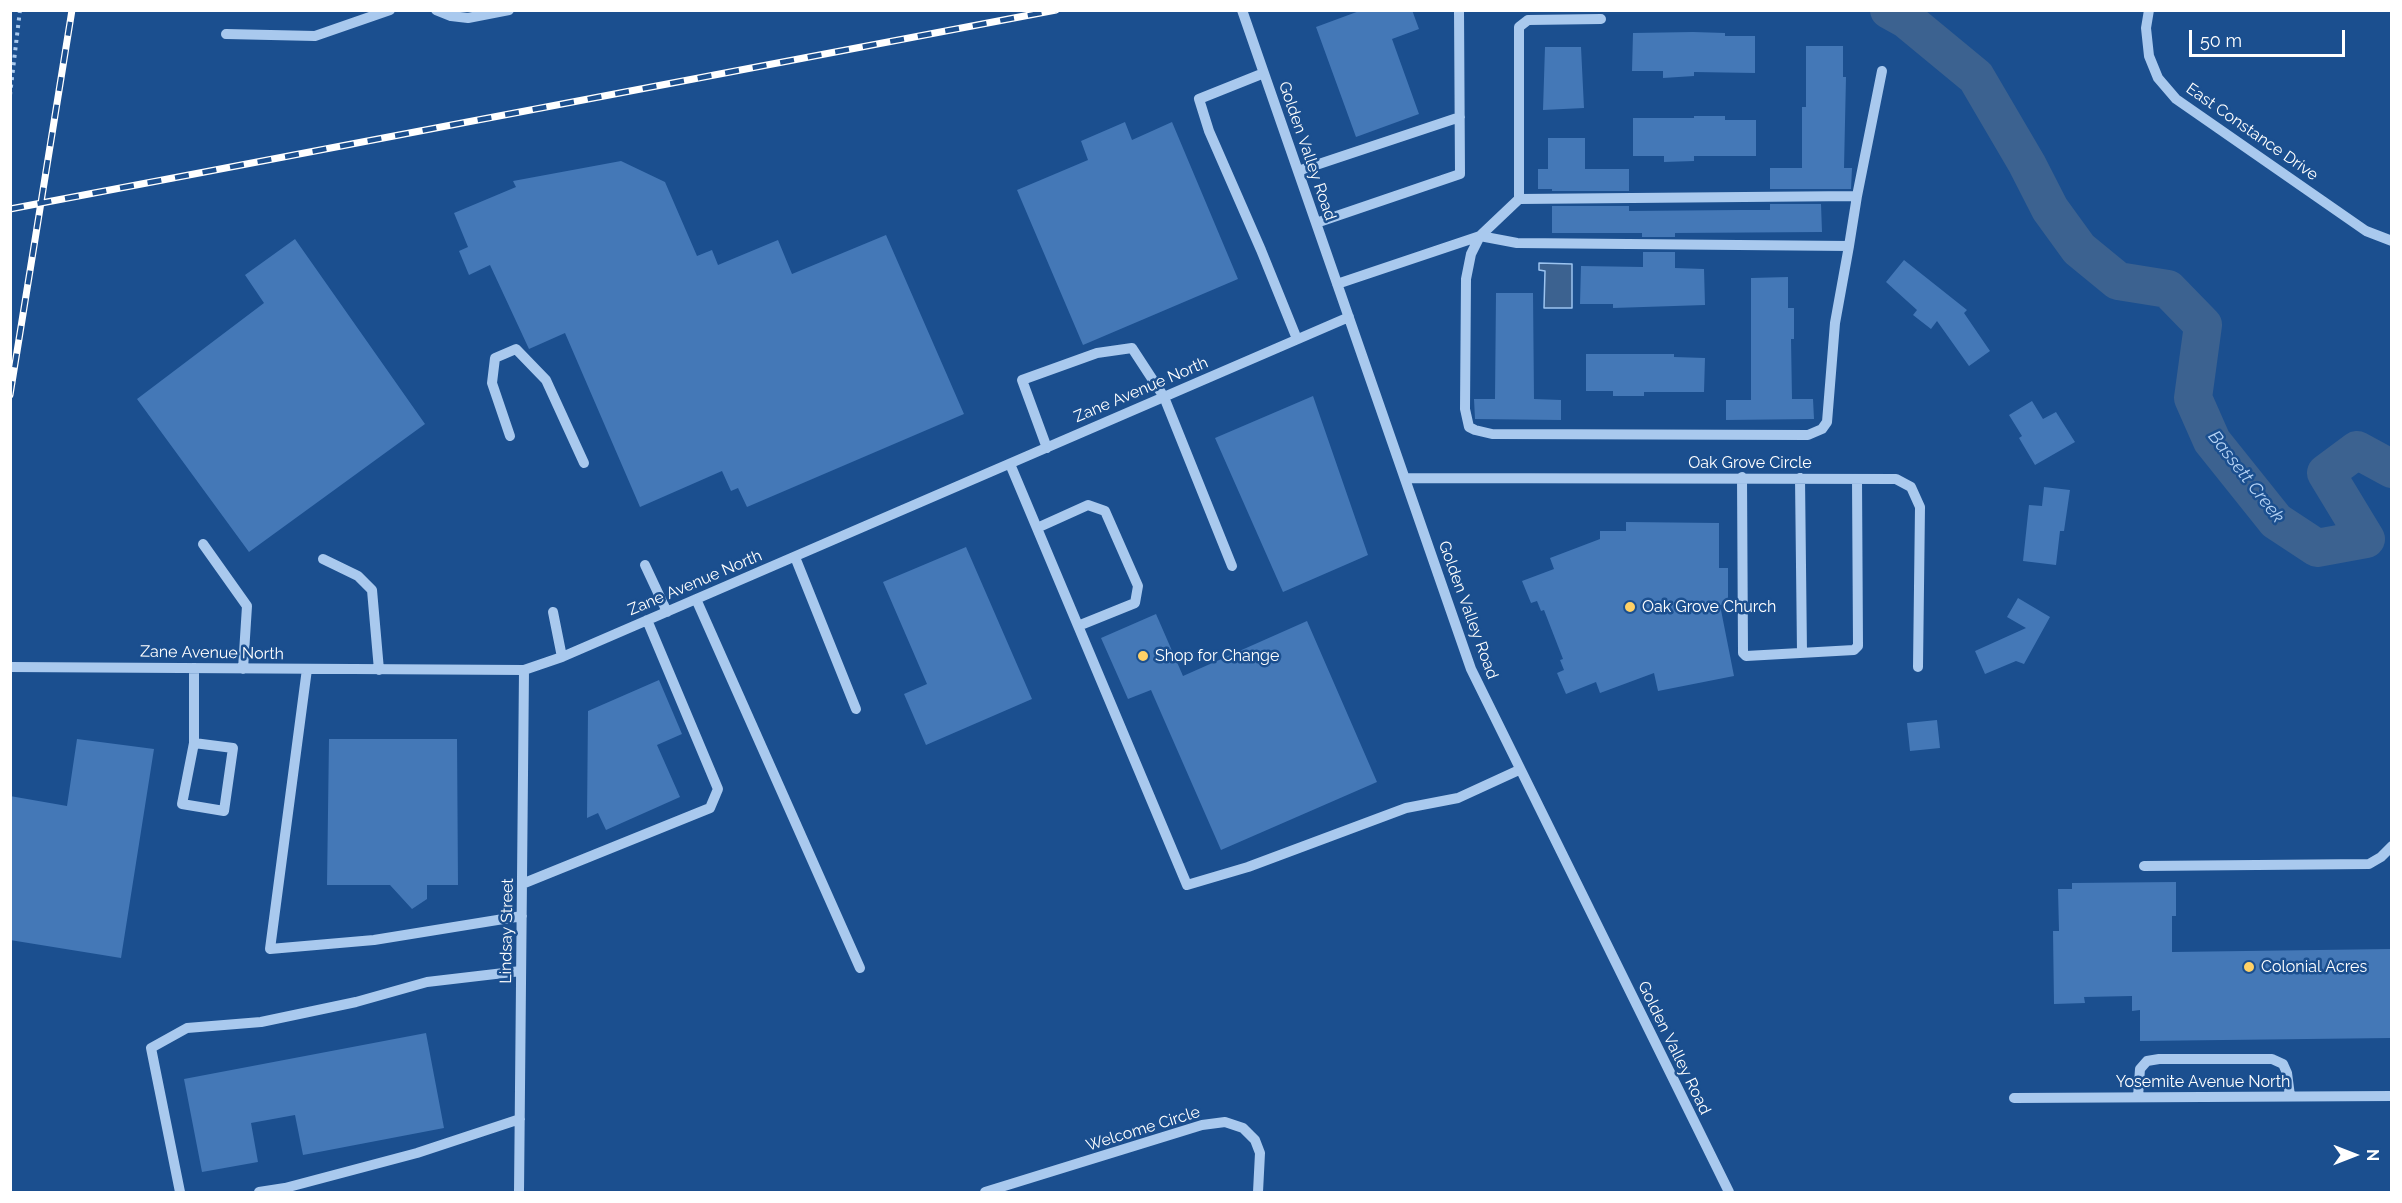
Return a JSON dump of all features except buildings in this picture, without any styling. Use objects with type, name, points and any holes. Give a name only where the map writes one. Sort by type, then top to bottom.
[{"type":"street","points":[[226,34],[315,36],[390,10]]},
{"type":"street","points":[[436,10],[451,16],[468,18],[509,10]]},
{"type":"street","name":"Golden Valley Road","points":[[1242,10],[1471,669],[1729,1192]]},
{"type":"street","points":[[1316,223],[1460,174],[1459,10]]},
{"type":"street","name":"East Constance Drive","points":[[2149,10],[2146,28],[2149,56],[2158,78],[2176,99],[2366,231],[2391,241]]},
{"type":"street","points":[[1519,200],[1519,27],[1528,20],[1601,19]]},
{"type":"street","points":[[1857,196],[1519,200],[1480,236],[1471,254],[1466,279],[1465,409],[1469,427],[1492,434],[1808,435],[1822,429],[1827,422],[1829,407],[1835,323],[1882,71]]},
{"type":"street","points":[[1264,73],[1199,99],[1209,131],[1262,250],[1297,339]]},
{"type":"street","points":[[1298,171],[1460,117]]},
{"type":"street","points":[[1337,284],[1480,236],[1517,243],[1850,246]]},
{"type":"street","name":"Zane Avenue North","points":[[10,667],[525,670],[562,657],[1349,317]]},
{"type":"street","points":[[1047,448],[1022,380],[1097,353],[1132,348],[1164,397],[1232,566]]},
{"type":"street","points":[[510,436],[492,383],[495,358],[516,350],[546,380],[584,463]]},
{"type":"street","points":[[1010,464],[1187,885],[1248,867],[1406,808],[1458,798],[1519,770]]},
{"type":"street","points":[[1742,477],[1743,653],[1746,656],[1854,650],[1858,646],[1857,478]]},
{"type":"street","name":"Oak Grove Circle","points":[[1405,478],[1896,478],[1911,487],[1920,507],[1918,667]]},
{"type":"street","points":[[1800,478],[1802,653]]},
{"type":"street","points":[[1037,528],[1088,505],[1105,511],[1137,586],[1135,603],[1078,626]]},
{"type":"street","points":[[203,544],[248,606],[243,669]]},
{"type":"street","points":[[795,557],[856,709]]},
{"type":"street","points":[[323,559],[358,576],[372,590],[379,670]]},
{"type":"street","points":[[645,566],[667,612]]},
{"type":"street","points":[[696,599],[860,968]]},
{"type":"street","points":[[553,612],[562,657]]},
{"type":"street","points":[[522,884],[710,808],[718,789],[647,620]]},
{"type":"street","points":[[194,668],[194,743],[182,804],[224,811],[233,748],[194,743]]},
{"type":"street","points":[[307,669],[270,949],[374,940],[522,916]]},
{"type":"street","name":"Lindsay Street","points":[[519,1192],[525,670]]},
{"type":"street","points":[[2144,866],[2370,864],[2381,857],[2391,846]]},
{"type":"street","points":[[180,1192],[151,1048],[187,1028],[261,1022],[356,1002],[427,982],[521,971]]},
{"type":"street","points":[[2138,1097],[2140,1069],[2147,1061],[2160,1059],[2272,1059],[2283,1064],[2287,1073],[2290,1096]]},
{"type":"street","name":"Yosemite Avenue North","points":[[2014,1098],[2391,1096]]},
{"type":"street","points":[[259,1192],[285,1188],[417,1153],[520,1119]]},
{"type":"street","name":"Welcome Circle","points":[[985,1192],[1202,1125],[1225,1122],[1243,1128],[1255,1140],[1260,1153],[1258,1192]]},
{"type":"path","points":[[10,95],[20,10]]},
{"type":"water","points":[[1539,263],[1572,264],[1572,308],[1544,308],[1545,271],[1539,270]]},
{"type":"waterway","name":"Bassett Creek","points":[[1889,10],[1907,20],[1976,77],[2027,164],[2050,209],[2079,249],[2118,281],[2168,289],[2203,325],[2193,398],[2212,441],[2276,521],[2317,548],[2366,539],[2326,473],[2357,450],[2392,469]]},
{"type":"railway","points":[[10,395],[72,10]]},
{"type":"railway","points":[[10,209],[1056,10]]},
{"type":"place","name":"Oak Grove Church","points":[[1630,607]]},
{"type":"place","name":"Shop for Change","points":[[1143,656]]},
{"type":"place","name":"Colonial Acres","points":[[2249,967]]}]
